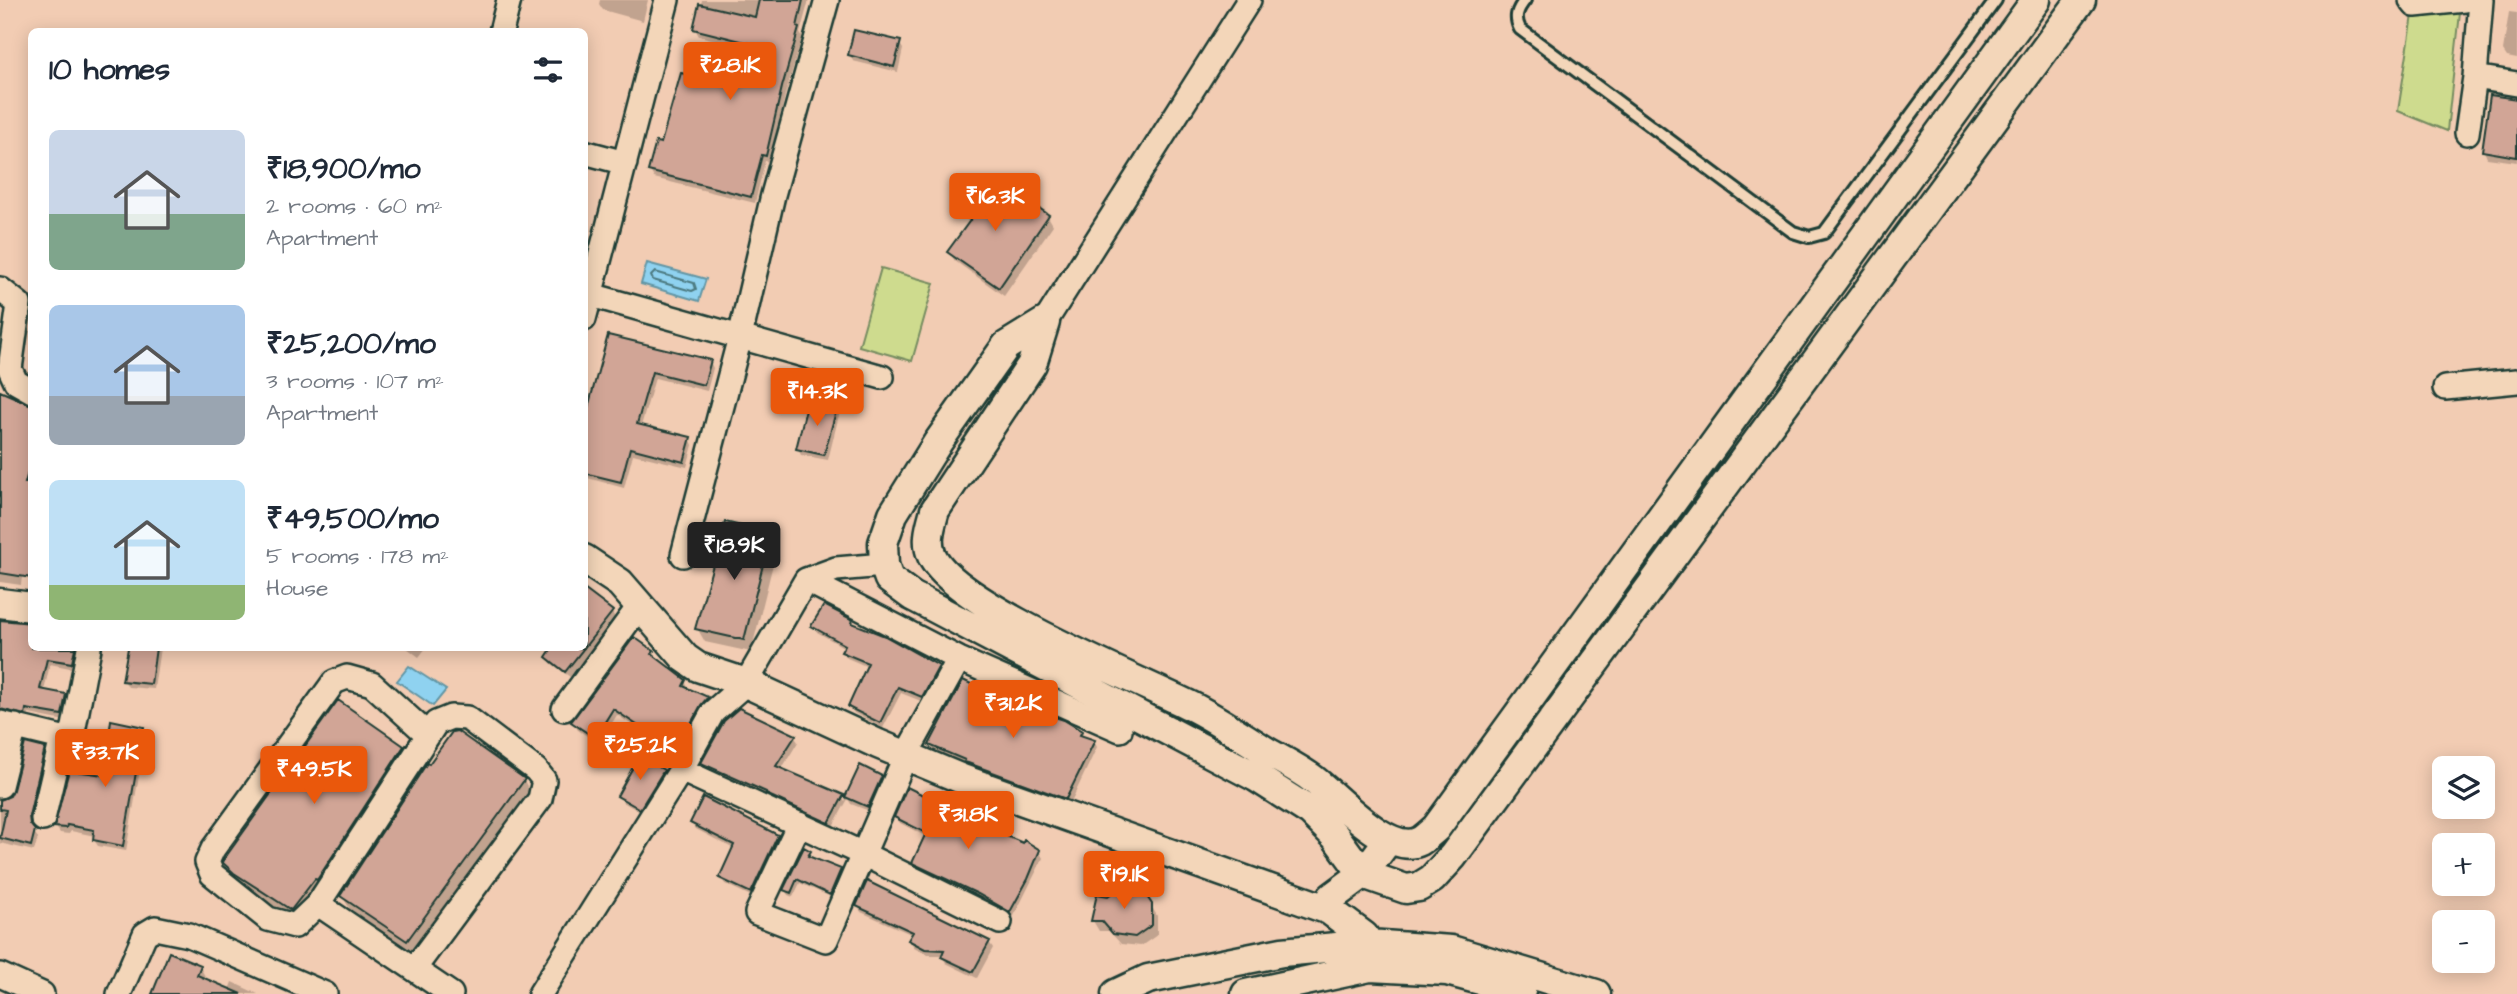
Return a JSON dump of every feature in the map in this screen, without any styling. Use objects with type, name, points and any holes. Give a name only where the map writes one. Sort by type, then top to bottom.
[{"type":"street","points":[[502,28],[509,0]]},
{"type":"street","points":[[588,305],[667,0]]},
{"type":"street","points":[[683,555],[740,337],[773,195],[827,0]]},
{"type":"street","points":[[1249,0],[1045,322],[1032,363],[935,510],[928,537],[932,555],[946,576],[975,597],[1065,646],[1194,707],[1313,779],[1361,820],[1389,839],[1402,844],[1418,842],[1436,828],[2036,0]]},
{"type":"street","points":[[2411,0],[2415,5],[2465,0]]},
{"type":"street","points":[[2467,133],[2481,0]]},
{"type":"street","points":[[1045,322],[1006,346],[893,514],[883,543],[884,565],[889,579],[912,596],[1256,777],[1311,812],[1335,836],[1363,874],[1406,889],[1419,887],[1432,879],[1452,856],[2077,1]]},
{"type":"street","points":[[2474,77],[2517,84]]},
{"type":"street","points":[[588,153],[625,163]]},
{"type":"street","points":[[0,289],[19,304],[10,369],[16,382],[28,389]]},
{"type":"street","points":[[591,295],[882,377]]},
{"type":"street","points":[[2445,388],[2517,381]]},
{"type":"street","points":[[588,562],[620,583],[685,657],[698,667],[746,683],[962,779],[1329,910],[1364,936],[1369,955]]},
{"type":"street","points":[[540,994],[681,769],[713,712],[746,683],[806,580],[836,569],[884,565]]},
{"type":"street","points":[[806,580],[959,659],[1120,730]]},
{"type":"street","points":[[0,603],[28,606]]},
{"type":"street","points":[[564,709],[640,605]]},
{"type":"street","points":[[0,786],[7,725],[62,738],[70,737],[88,651]]},
{"type":"street","points":[[799,824],[757,913],[826,940],[906,755],[959,659]]},
{"type":"street","points":[[414,970],[540,799],[544,780],[536,770],[467,718],[451,717],[436,723],[318,904],[295,926],[268,919],[212,874],[207,862],[213,849],[334,682],[347,677],[372,684],[428,735]]},
{"type":"street","points":[[43,819],[62,738]]},
{"type":"street","points":[[681,769],[1000,922]]},
{"type":"street","points":[[1329,910],[1332,897],[1363,874],[1389,839]]},
{"type":"street","points":[[318,904],[452,994]]},
{"type":"street","points":[[119,994],[145,934],[155,928],[189,935],[325,994]]},
{"type":"street","points":[[1116,994],[1149,979],[1282,952],[1369,955],[1451,950],[1597,994]]},
{"type":"street","points":[[1246,994],[1369,955],[1447,971],[1534,994]]},
{"type":"street","points":[[0,975],[42,994]]},
{"type":"lane","points":[[1525,0],[1517,10],[1516,21],[1521,29],[1793,232],[1809,237],[1824,233],[1996,0]]},
{"type":"green space","points":[[2460,13],[2447,131],[2398,111],[2413,15]]},
{"type":"green space","points":[[881,268],[934,283],[912,361],[859,346]]},
{"type":"water","points":[[647,263],[706,279],[699,301],[641,284]]},
{"type":"water","points":[[409,666],[446,690],[433,706],[397,681]]},
{"type":"building","points":[[759,0],[803,0],[797,27],[799,28],[766,156],[762,155],[751,197],[648,171],[656,142],[661,143],[681,73],[739,87],[749,43],[693,29],[699,4],[755,17]]},
{"type":"building","points":[[854,30],[901,41],[894,67],[848,55]]},
{"type":"building","points":[[2490,95],[2517,99],[2517,157],[2482,151]]},
{"type":"building","points":[[969,186],[997,204],[1008,190],[1049,215],[999,288],[947,252],[971,219],[954,207]]},
{"type":"building","points":[[608,335],[711,360],[704,385],[652,372],[637,424],[691,437],[684,462],[630,448],[621,482],[588,474],[588,408]]},
{"type":"building","points":[[0,391],[28,403],[28,472],[25,483],[28,483],[28,577],[0,573]]},
{"type":"building","points":[[823,401],[838,404],[824,455],[796,449],[807,405],[821,409]]},
{"type":"building","points":[[725,522],[771,533],[744,640],[695,629]]},
{"type":"building","points":[[588,592],[613,611],[588,643]]},
{"type":"building","points":[[824,605],[853,620],[852,623],[885,636],[939,666],[922,697],[898,687],[880,723],[848,707],[868,663],[841,652],[845,645],[811,626]]},
{"type":"building","points":[[0,620],[28,623],[28,651],[74,651],[72,663],[47,659],[40,689],[66,694],[62,715],[26,709],[25,715],[0,709]]},
{"type":"building","points":[[634,637],[686,680],[683,686],[708,697],[675,752],[649,741],[653,736],[613,709],[595,738],[571,722]]},
{"type":"building","points":[[127,651],[156,651],[151,684],[122,681]]},
{"type":"building","points":[[550,651],[582,651],[565,672],[546,657]]},
{"type":"building","points":[[963,680],[997,697],[1000,692],[1030,705],[1028,708],[1064,720],[1082,731],[1080,735],[1095,740],[1066,799],[964,762],[965,760],[929,745]]},
{"type":"building","points":[[338,700],[404,746],[317,880],[315,879],[291,910],[234,873],[222,862]]},
{"type":"building","points":[[739,708],[796,735],[776,766],[844,795],[829,823],[701,763],[724,721]]},
{"type":"building","points":[[111,720],[144,727],[123,846],[93,840],[94,830],[67,825],[66,828],[54,827],[69,770],[104,775]]},
{"type":"building","points":[[457,731],[525,779],[407,941],[340,896],[427,763],[429,764],[452,732]]},
{"type":"building","points":[[25,743],[45,748],[29,816],[30,824],[35,830],[31,846],[0,838],[6,810],[0,809],[0,800],[10,796],[13,790]]},
{"type":"building","points":[[639,756],[664,770],[640,809],[617,796]]},
{"type":"building","points":[[860,765],[882,776],[868,807],[845,797]]},
{"type":"building","points":[[907,787],[1004,835],[1023,843],[1024,840],[1040,850],[1010,912],[912,863],[926,833],[894,817]]},
{"type":"building","points":[[703,797],[778,835],[751,893],[719,878],[734,845],[690,823]]},
{"type":"building","points":[[804,847],[811,851],[808,856],[841,869],[830,895],[797,879],[791,893],[783,890]]},
{"type":"building","points":[[867,881],[990,941],[973,972],[941,957],[944,950],[925,949],[908,940],[913,932],[856,906]]},
{"type":"building","points":[[1121,886],[1141,888],[1152,904],[1152,925],[1135,937],[1113,934],[1102,921],[1091,921],[1097,894],[1108,896]]},
{"type":"building","points":[[169,952],[201,965],[197,975],[242,994],[152,994]]}]
